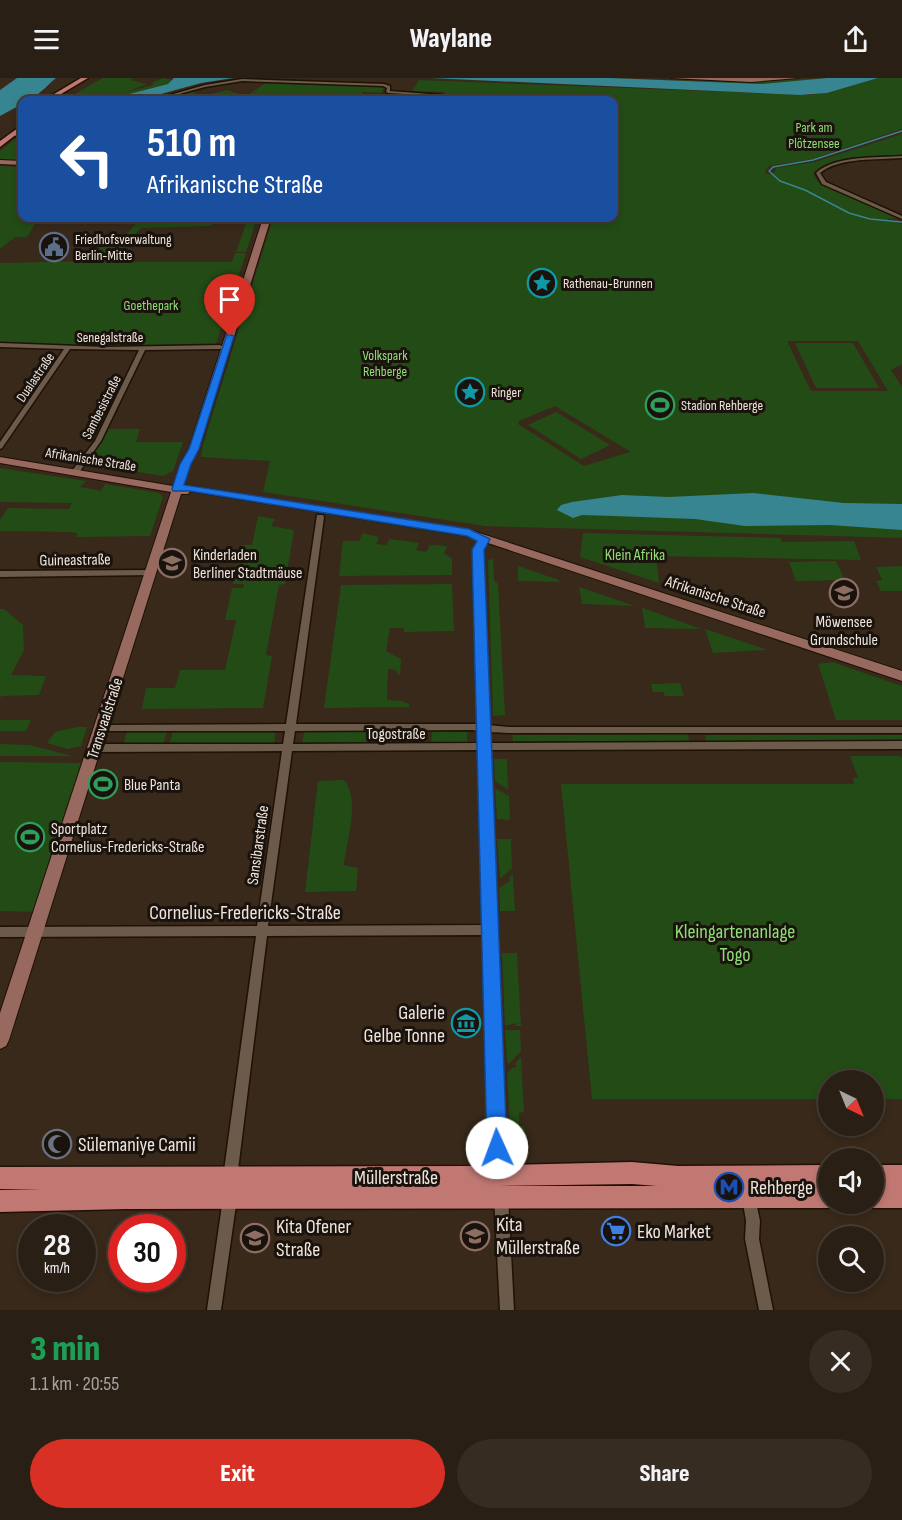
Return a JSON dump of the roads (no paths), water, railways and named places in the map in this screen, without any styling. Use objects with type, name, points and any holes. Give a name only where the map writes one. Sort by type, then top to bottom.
[{"type":"main road","points":[[54,96],[85,78]]},
{"type":"main road","points":[[63,96],[93,78]]},
{"type":"main road","points":[[2,133],[18,121]]},
{"type":"main road","points":[[0,145],[17,134]]},
{"type":"main road","name":"Müllerstraße","points":[[501,1186],[632,1173],[678,1178],[818,1176]]},
{"type":"main road","points":[[884,1176],[902,1176]]},
{"type":"main road","points":[[4,1201],[8,1178]]},
{"type":"main road","name":"Müllerstraße","points":[[8,1178],[230,1188]]},
{"type":"main road","name":"Müllerstraße","points":[[4,1201],[230,1188],[501,1186],[749,1197],[818,1197]]},
{"type":"main road","points":[[884,1197],[902,1197]]},
{"type":"street","points":[[675,78],[775,78]]},
{"type":"street","points":[[709,78],[751,80],[795,78]]},
{"type":"street","points":[[169,96],[205,86],[242,80],[387,86],[389,87],[388,93],[440,95]]},
{"type":"street","points":[[902,157],[835,164],[824,167],[818,173],[824,183],[902,218]]},
{"type":"street","points":[[0,163],[18,164]]},
{"type":"street","name":"Transvaalstraße","points":[[250,265],[261,222]]},
{"type":"street","name":"Transvaalstraße","points":[[0,1040],[185,464],[194,449],[202,414],[266,222]]},
{"type":"street","name":"Senegalstraße","points":[[0,345],[143,349],[224,347]]},
{"type":"street","name":"Dualastraße","points":[[0,447],[68,348]]},
{"type":"street","name":"Sambesistraße","points":[[75,472],[98,441],[143,349]]},
{"type":"street","name":"Afrikanische Straße","points":[[0,460],[177,489],[188,494],[250,507],[322,514],[462,541],[484,539],[536,554],[902,676]]},
{"type":"street","name":"Sansibarstraße","points":[[214,1310],[262,930],[322,514]]},
{"type":"street","points":[[484,539],[478,550],[497,1148],[507,1310]]},
{"type":"street","name":"Guineastraße","points":[[0,574],[150,573]]},
{"type":"street","name":"Togostraße","points":[[101,728],[902,730]]},
{"type":"street","points":[[696,730],[699,745]]},
{"type":"street","name":"Togostraße","points":[[94,748],[902,745]]},
{"type":"street","name":"Cornelius-Fredericks-Straße","points":[[0,932],[490,930]]},
{"type":"street","points":[[749,1197],[753,1221],[752,1239],[766,1310]]},
{"type":"water","points":[[17,78],[56,78],[36,95],[18,96],[18,106],[0,116],[0,90]]},
{"type":"water","points":[[174,78],[233,78],[201,83],[154,96],[122,96],[168,84]]},
{"type":"water","points":[[430,78],[610,78],[762,84],[827,78],[878,78],[827,93],[800,95]]},
{"type":"water","points":[[753,493],[844,503],[902,504],[902,530],[830,525],[745,526],[695,519],[614,516],[582,515],[573,518],[557,510],[561,505],[572,502],[622,495],[669,497]]},
{"type":"waterway","points":[[902,131],[813,160],[773,167],[769,171],[780,181],[805,190],[849,213],[870,219],[902,222]]},
{"type":"place","name":"Friedhofsverwaltung Berlin-Mitte","points":[[54,247]]},
{"type":"place","name":"Rathenau-Brunnen","points":[[542,283]]},
{"type":"place","name":"Ringer","points":[[470,392]]},
{"type":"place","name":"Stadion Rehberge","points":[[660,405]]},
{"type":"place","name":"Kinderladen Berliner Stadtmäuse","points":[[172,563]]},
{"type":"place","name":"Möwensee Grundschule","points":[[844,593]]},
{"type":"place","name":"Blue Panta","points":[[103,784]]},
{"type":"place","name":"Sportplatz Cornelius-Fredericks-Straße","points":[[30,837]]},
{"type":"place","name":"Galerie Gelbe Tonne","points":[[466,1023]]},
{"type":"place","name":"Sülemaniye Camii","points":[[57,1144]]},
{"type":"place","name":"Rehberge","points":[[729,1187]]},
{"type":"place","name":"Eko Market","points":[[616,1231]]},
{"type":"place","name":"Kita Müllerstraße","points":[[475,1236]]},
{"type":"place","name":"Kita Ofener Straße","points":[[255,1238]]},
{"type":"park label","name":"Park am Plötzensee","points":[[814,136]]},
{"type":"park label","name":"Goethepark","points":[[151,305]]},
{"type":"park label","name":"Volkspark Rehberge","points":[[385,364]]},
{"type":"park label","name":"Klein Afrika","points":[[635,554]]},
{"type":"park label","name":"Kleingartenanlage Togo","points":[[735,942]]}]
